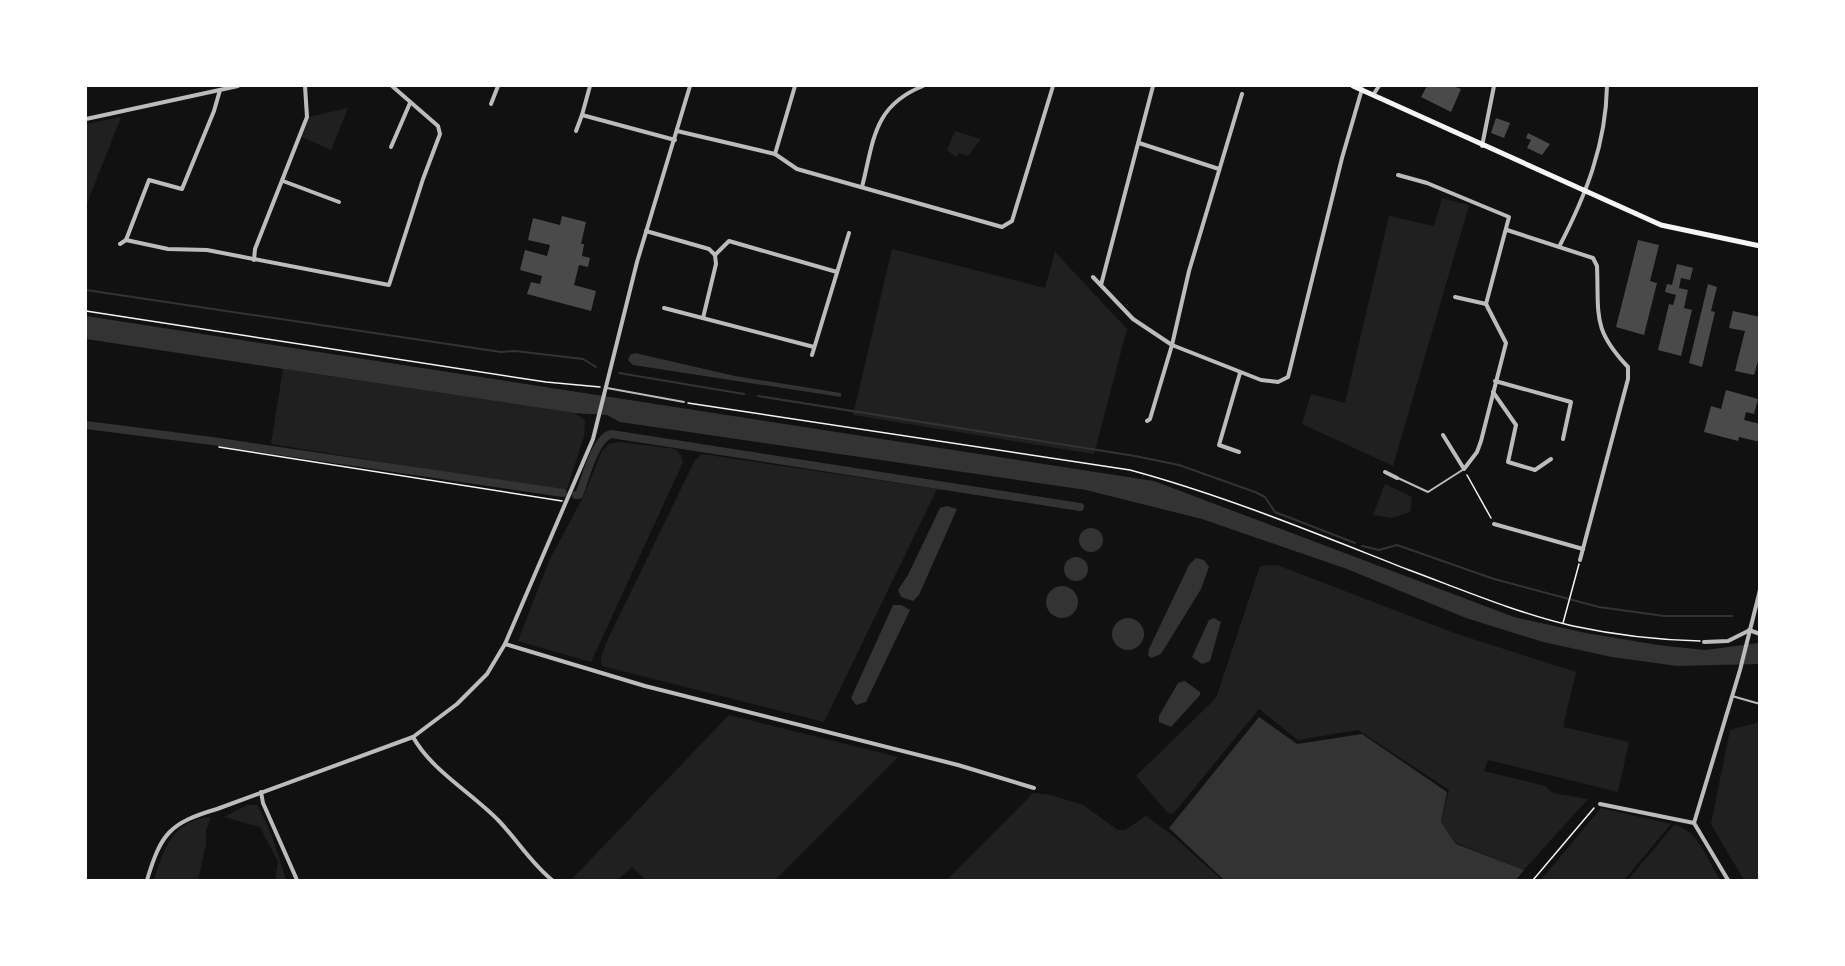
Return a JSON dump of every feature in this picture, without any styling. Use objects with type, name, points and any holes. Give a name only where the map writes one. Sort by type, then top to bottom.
[{"type":"main road","points":[[1353,86],[1661,225],[1760,246]]},
{"type":"street","points":[[86,119],[238,86]]},
{"type":"street","points":[[254,260],[255,249],[307,117],[305,86]]},
{"type":"street","points":[[126,240],[168,249],[207,250],[389,285],[440,134],[438,126],[392,86]]},
{"type":"street","points":[[491,104],[498,86]]},
{"type":"street","points":[[576,131],[590,86]]},
{"type":"street","points":[[147,880],[157,846],[169,832],[187,818],[412,736],[450,710],[487,675],[505,644],[587,454],[646,231],[690,86]]},
{"type":"street","points":[[775,154],[795,86]]},
{"type":"street","points":[[862,187],[883,114],[894,100],[910,88],[923,86]]},
{"type":"street","points":[[677,131],[775,154],[797,169],[1002,227],[1012,221],[1053,86]]},
{"type":"street","points":[[1101,285],[1153,86]]},
{"type":"street","points":[[1372,95],[1379,86]]},
{"type":"street","points":[[1482,146],[1494,86]]},
{"type":"street","points":[[1559,247],[1586,193],[1604,132],[1607,86]]},
{"type":"street","points":[[1093,278],[1133,319],[1172,345],[1240,373],[1278,382],[1288,376],[1342,158],[1362,89]]},
{"type":"street","points":[[120,244],[126,240],[149,180],[182,189],[214,111],[220,90]]},
{"type":"street","points":[[1147,421],[1150,419],[1172,345],[1189,271],[1242,94]]},
{"type":"street","points":[[391,147],[410,102]]},
{"type":"street","points":[[582,115],[675,140]]},
{"type":"street","points":[[1139,143],[1219,169]]},
{"type":"street","points":[[1398,175],[1427,183],[1509,218],[1486,304],[1506,343],[1481,441],[1477,452],[1464,469],[1443,435]]},
{"type":"street","points":[[283,181],[339,202]]},
{"type":"street","points":[[1507,230],[1593,258],[1598,266],[1599,324],[1610,348],[1628,367],[1628,379],[1597,503],[1580,560]]},
{"type":"street","points":[[646,231],[709,249],[714,255],[716,264],[703,318]]},
{"type":"street","points":[[812,355],[849,233]]},
{"type":"street","points":[[714,255],[729,241],[837,272]]},
{"type":"street","points":[[1455,297],[1486,304]]},
{"type":"street","points":[[664,308],[814,347]]},
{"type":"street","points":[[1239,452],[1220,445],[1240,373]]},
{"type":"street","points":[[1495,381],[1571,402],[1563,439]]},
{"type":"street","points":[[1493,391],[1516,425],[1508,462],[1535,470],[1551,459]]},
{"type":"street","points":[[1385,472],[1397,478]]},
{"type":"street","points":[[1494,524],[1582,549]]},
{"type":"street","points":[[1694,824],[1740,670],[1760,590]]},
{"type":"street","points":[[1704,642],[1728,641],[1749,630],[1760,634]]},
{"type":"street","points":[[505,644],[645,686],[958,765],[1034,788]]},
{"type":"street","points":[[412,736],[430,759],[499,821],[534,865],[552,880]]},
{"type":"street","points":[[261,792],[263,803],[297,880]]},
{"type":"street","points":[[1600,804],[1694,824],[1728,880]]},
{"type":"lane","points":[[604,387],[684,402]]},
{"type":"lane","points":[[1397,478],[1428,492],[1464,469]]},
{"type":"lane","points":[[1732,696],[1760,704]]},
{"type":"path","points":[[86,311],[546,382],[604,387]]},
{"type":"path","points":[[684,402],[1130,470],[1185,485],[1465,591],[1563,623],[1644,638],[1704,642]]},
{"type":"path","points":[[219,447],[566,502]]},
{"type":"path","points":[[1464,469],[1494,524]]},
{"type":"path","points":[[1563,623],[1580,560]]},
{"type":"path","points":[[1533,880],[1591,810],[1600,804]]},
{"type":"shaded area","points":[[348,108],[331,150],[302,137],[309,117]]},
{"type":"shaded area","points":[[121,117],[86,206],[86,124]]},
{"type":"shaded area","points":[[955,131],[981,139],[968,156],[959,153],[956,157],[947,150]]},
{"type":"shaded area","points":[[1442,198],[1469,205],[1393,466],[1302,424],[1311,394],[1345,403],[1389,216],[1434,226]]},
{"type":"shaded area","points":[[892,249],[1045,288],[1055,252],[1127,329],[1094,454],[853,415]]},
{"type":"shaded area","points":[[86,316],[1154,481],[1514,617],[1586,633],[1705,650],[1759,643],[1759,664],[1677,666],[1612,657],[1543,642],[1466,618],[1347,569],[1202,519],[1086,490],[620,422],[607,415],[574,413],[86,339]]},
{"type":"shaded area","points":[[635,353],[735,376],[841,393],[841,397],[633,365],[628,360],[630,355]]},
{"type":"shaded area","points":[[283,369],[574,413],[585,420],[584,436],[567,489],[562,491],[271,444]]},
{"type":"shaded area","points":[[619,442],[675,449],[681,455],[683,462],[591,662],[518,641],[549,561],[583,497],[602,451],[609,444]]},
{"type":"shaded area","points":[[702,454],[937,489],[824,722],[602,666],[601,658],[607,641],[695,460]]},
{"type":"shaded area","points":[[1385,484],[1412,497],[1410,512],[1392,518],[1373,515]]},
{"type":"shaded area","points":[[947,506],[957,509],[919,595],[913,601],[901,597],[898,590],[908,575],[940,508]]},
{"type":"shaded area","points":[[1091,528],[1096,529],[1102,535],[1102,545],[1096,551],[1091,552],[1086,551],[1080,545],[1079,540],[1080,535],[1086,529]]},
{"type":"shaded area","points":[[1076,557],[1081,558],[1087,564],[1087,574],[1081,580],[1076,581],[1071,580],[1065,574],[1064,569],[1065,564],[1071,558]]},
{"type":"shaded area","points":[[1196,558],[1204,560],[1209,567],[1201,589],[1161,654],[1151,658],[1148,655],[1149,649],[1189,565]]},
{"type":"shaded area","points":[[1277,565],[1457,634],[1576,672],[1563,727],[1629,742],[1618,792],[1488,760],[1484,771],[1545,786],[1553,793],[1588,799],[1524,870],[1456,843],[1441,822],[1449,790],[1358,730],[1298,740],[1259,709],[1173,814],[1168,813],[1136,776],[1216,698],[1260,566]]},
{"type":"shaded area","points":[[1062,586],[1073,591],[1078,602],[1073,613],[1062,618],[1051,613],[1046,602],[1051,591]]},
{"type":"shaded area","points":[[893,605],[901,605],[910,610],[866,702],[856,705],[851,698]]},
{"type":"shaded area","points":[[1128,618],[1139,623],[1144,634],[1139,645],[1128,650],[1117,645],[1112,634],[1117,623]]},
{"type":"shaded area","points":[[1214,618],[1221,622],[1210,661],[1202,664],[1192,657],[1209,620]]},
{"type":"shaded area","points":[[1185,681],[1200,692],[1200,695],[1171,727],[1159,722],[1159,716],[1178,683]]},
{"type":"shaded area","points":[[729,715],[898,757],[775,880],[646,880],[632,867],[617,880],[571,880]]},
{"type":"shaded area","points":[[1259,717],[1297,744],[1362,734],[1447,792],[1441,822],[1456,844],[1524,870],[1516,880],[1224,880],[1169,828]]},
{"type":"shaded area","points":[[1759,722],[1759,880],[1744,880],[1711,824],[1730,730]]},
{"type":"shaded area","points":[[1033,793],[1051,795],[1083,805],[1118,830],[1125,830],[1146,816],[1171,834],[1222,880],[947,880]]},
{"type":"shaded area","points":[[247,805],[257,805],[262,814],[286,880],[275,880],[278,862],[260,827],[224,817]]},
{"type":"shaded area","points":[[1601,808],[1671,824],[1624,880],[1541,880]]},
{"type":"shaded area","points":[[211,817],[206,830],[206,844],[198,880],[154,880],[166,847],[179,830],[187,823]]},
{"type":"shaded area","points":[[1674,825],[1690,833],[1696,839],[1720,880],[1628,880]]},
{"type":"building","points":[[1427,86],[1453,86],[1461,89],[1451,112],[1421,97]]},
{"type":"building","points":[[1496,118],[1510,123],[1504,138],[1491,133]]},
{"type":"building","points":[[1528,133],[1550,144],[1542,155],[1527,148],[1531,140],[1526,138]]},
{"type":"building","points":[[562,216],[586,222],[581,244],[584,244],[582,256],[590,258],[588,267],[579,265],[574,285],[596,291],[591,311],[527,294],[531,282],[540,284],[542,276],[520,270],[525,250],[547,256],[550,245],[528,240],[533,218],[560,225]]},
{"type":"building","points":[[1638,240],[1659,245],[1650,281],[1657,283],[1644,335],[1616,327]]},
{"type":"building","points":[[1677,264],[1693,268],[1690,280],[1681,278],[1679,288],[1688,290],[1684,308],[1692,310],[1681,356],[1658,350],[1669,304],[1673,305],[1676,295],[1665,292],[1667,284],[1672,285]]},
{"type":"building","points":[[1708,284],[1717,287],[1711,311],[1715,312],[1702,367],[1689,363]]},
{"type":"building","points":[[1733,311],[1760,317],[1760,354],[1754,375],[1735,371],[1745,331],[1729,328]]},
{"type":"building","points":[[1726,390],[1758,399],[1754,414],[1746,412],[1744,420],[1760,424],[1760,442],[1739,437],[1738,441],[1704,432],[1711,406],[1721,409]]},
{"type":"waterway","points":[[86,290],[501,352],[515,351],[583,359],[596,367]]},
{"type":"waterway","points":[[619,373],[744,394]]},
{"type":"waterway","points":[[758,396],[1179,465],[1255,492],[1265,497],[1275,512],[1355,543]]},
{"type":"waterway","points":[[86,425],[212,441],[563,493]]},
{"type":"waterway","points":[[576,495],[579,495],[595,451],[605,437],[611,434],[1080,507]]},
{"type":"waterway","points":[[1362,546],[1379,550],[1397,545],[1494,579],[1599,607],[1664,616],[1732,616]]}]
